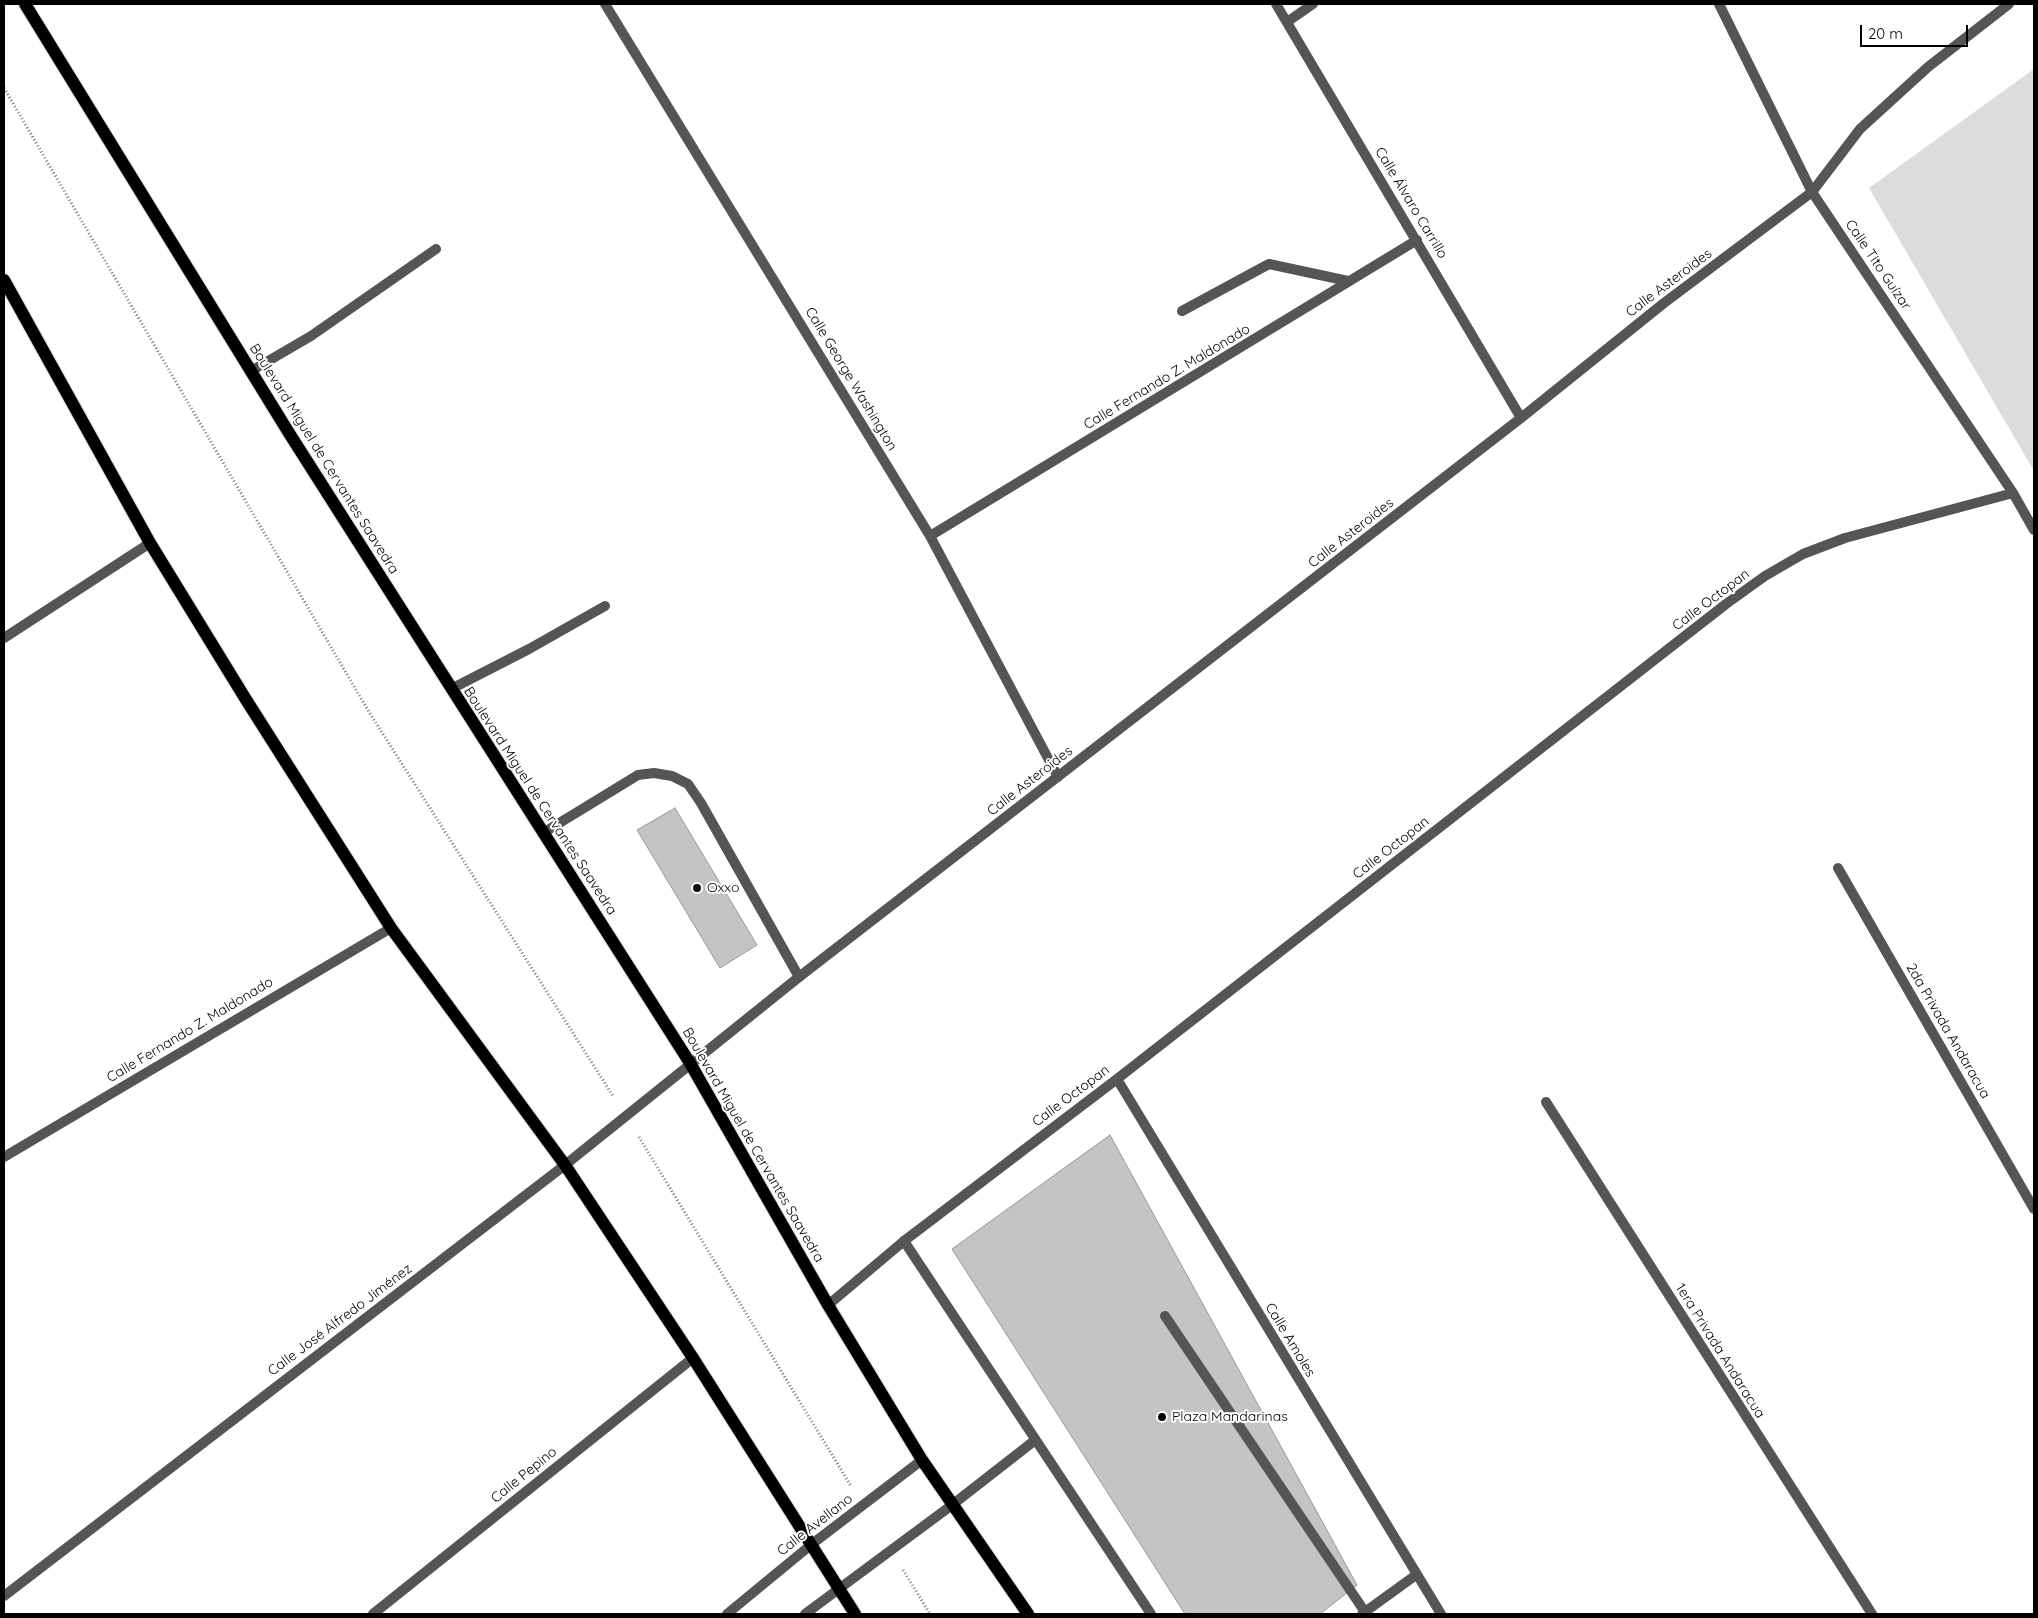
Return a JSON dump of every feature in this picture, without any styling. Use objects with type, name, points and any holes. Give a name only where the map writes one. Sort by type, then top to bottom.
[{"type":"main road","name":"Boulevard Miguel de Cervantes Saavedra","points":[[26,4],[251,371],[542,833],[690,1063],[828,1305],[922,1460],[1028,1614]]},
{"type":"main road","points":[[4,280],[150,543],[245,698],[391,928],[565,1165],[693,1358],[855,1614]]},
{"type":"street","name":"Calle George Washington","points":[[605,4],[930,536],[1058,777]]},
{"type":"street","name":"Calle Álvaro Carrillo","points":[[1276,4],[1521,418]]},
{"type":"street","points":[[1287,22],[1312,4]]},
{"type":"street","name":"Calle Tito Guízar","points":[[1719,4],[1812,192],[2012,493],[2034,530]]},
{"type":"street","name":"Calle Asteroides","points":[[690,1063],[1521,418],[1664,303],[1812,192],[1860,129],[1928,67],[2008,4]]},
{"type":"street","name":"Calle Fernando Z. Maldonado","points":[[930,536],[1417,240]]},
{"type":"street","points":[[251,371],[311,336],[436,249]]},
{"type":"street","points":[[1182,311],[1269,264],[1348,282]]},
{"type":"street","name":"Calle Octopan","points":[[828,1305],[904,1241],[1117,1079],[1718,610],[1766,576],[1803,554],[1845,538],[2012,493]]},
{"type":"street","points":[[4,638],[150,543]]},
{"type":"street","points":[[451,688],[529,649],[605,606]]},
{"type":"street","points":[[542,833],[638,775],[654,773],[672,776],[688,784],[701,803],[799,977]]},
{"type":"street","name":"2da Privada Andaracua","points":[[1838,868],[2034,1209]]},
{"type":"street","name":"Calle Fernando Z. Maldonado","points":[[4,1157],[391,928]]},
{"type":"street","name":"Calle José Alfredo Jiménez","points":[[4,1596],[565,1165],[690,1063]]},
{"type":"street","name":"Calle Amoles","points":[[1117,1079],[1441,1614]]},
{"type":"street","name":"1era Privada Andaracua","points":[[1546,1102],[1872,1614]]},
{"type":"street","points":[[904,1241],[1034,1441],[1151,1614]]},
{"type":"street","points":[[1165,1316],[1363,1613],[1416,1575]]},
{"type":"street","name":"Calle Pepino","points":[[373,1614],[693,1358]]},
{"type":"street","points":[[805,1614],[1034,1441]]},
{"type":"street","name":"Calle Avellano","points":[[727,1614],[812,1544],[922,1460]]},
{"type":"path","points":[[4,88],[369,712],[626,1115],[862,1506]]},
{"type":"path","points":[[890,1550],[930,1614]]},
{"type":"shaded area","points":[[2034,69],[2034,471],[1869,188]]},
{"type":"building","name":"Oxxo","points":[[675,808],[757,945],[720,968],[637,830]]},
{"type":"building","name":"Plaza Mandarinas","points":[[1110,1135],[1357,1585],[1320,1614],[1185,1614],[952,1249]]},
{"type":"place","name":"Oxxo","points":[[697,888]]},
{"type":"place","name":"Plaza Mandarinas","points":[[1162,1417]]}]
